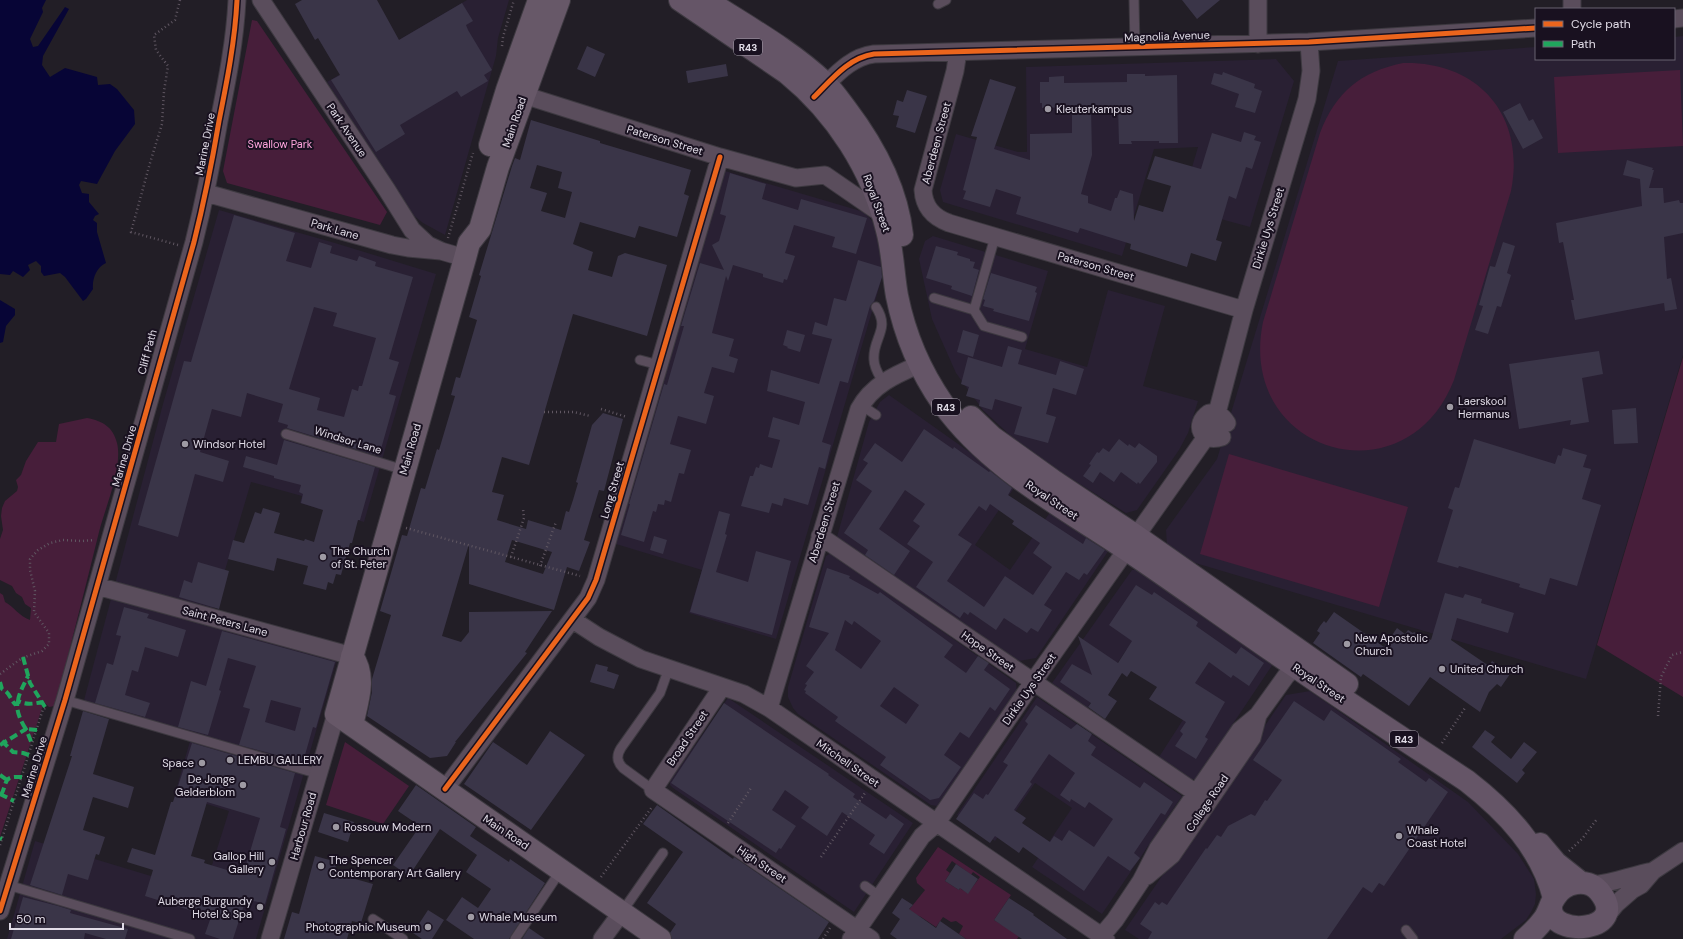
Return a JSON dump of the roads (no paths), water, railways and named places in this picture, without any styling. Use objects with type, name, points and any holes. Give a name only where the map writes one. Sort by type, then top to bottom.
[{"type":"main road","name":"Main Road","points":[[352,656],[467,250],[467,224],[515,92],[539,0]]},
{"type":"main road","name":"Main Road","points":[[515,92],[559,0]]},
{"type":"main road","name":"Royal Street","points":[[680,0],[787,73],[820,91],[830,116],[855,152],[874,189],[883,215],[891,249],[898,298],[907,335],[918,364],[930,385],[958,423],[987,453],[1030,487],[1132,543]]},
{"type":"main road","name":"Royal Street","points":[[706,0],[780,48],[820,91],[866,136],[886,176],[899,216],[908,288],[913,311],[921,335],[931,357],[951,392],[977,423],[992,437],[1055,482],[1132,543],[1300,660],[1487,797],[1507,816],[1529,843],[1544,870],[1552,902]]},
{"type":"main road","points":[[344,719],[360,686],[360,673],[357,663],[352,656]]},
{"type":"main road","name":"Royal Street","points":[[1300,660],[1438,749],[1482,780],[1521,818],[1556,863],[1585,884]]},
{"type":"main road","name":"Main Road","points":[[344,719],[660,939]]},
{"type":"main road","points":[[1525,939],[1539,925],[1552,902],[1563,888],[1569,884],[1585,884]]},
{"type":"main road","name":"R43","points":[[1552,902],[1551,916],[1561,938],[1590,935],[1596,931],[1604,920],[1606,906],[1604,898],[1595,888],[1585,884]]},
{"type":"street","name":"Marine Drive","points":[[0,911],[64,705],[179,300],[206,193],[230,69],[234,42],[237,0]]},
{"type":"street","name":"Park Avenue","points":[[261,0],[416,236],[428,245],[441,251]]},
{"type":"street","points":[[1258,0],[1258,44]]},
{"type":"street","name":"Magnolia Avenue","points":[[820,91],[842,68],[856,59],[868,55],[1309,42],[1535,28]]},
{"type":"street","name":"Dirkie Uys Street","points":[[854,934],[922,836],[936,824],[1033,682],[1206,437],[1201,432],[1200,424],[1203,418],[1209,413],[1217,413],[1244,310],[1307,99],[1311,71],[1309,42]]},
{"type":"street","name":"Aberdeen Street","points":[[948,223],[934,216],[929,210],[925,204],[923,190],[956,71],[958,52]]},
{"type":"street","name":"Paterson Street","points":[[515,92],[720,157],[796,178],[825,175],[883,215]]},
{"type":"street","name":"Long Street","points":[[445,789],[573,620],[588,598],[596,580],[720,157]]},
{"type":"street","name":"Park Lane","points":[[206,193],[392,245],[441,251],[467,250]]},
{"type":"street","name":"Paterson Street","points":[[948,223],[1244,310]]},
{"type":"street","name":"Aberdeen Street","points":[[769,708],[855,419],[861,405],[868,394],[883,382],[918,364]]},
{"type":"street","name":"Hope Street","points":[[820,536],[1196,793]]},
{"type":"street","name":"Saint Peters Lane","points":[[97,586],[352,656]]},
{"type":"street","name":"Mitchell Street","points":[[573,620],[599,637],[652,663],[744,694],[769,708],[1102,938]]},
{"type":"street","name":"College Road","points":[[1102,938],[1141,881],[1158,848],[1240,730],[1258,715],[1286,676],[1300,660]]},
{"type":"street","name":"Broad Street","points":[[656,792],[722,687]]},
{"type":"street","name":"College Road","points":[[1141,881],[1172,855],[1252,738],[1258,715]]},
{"type":"street","name":"Harbour Road","points":[[270,939],[319,774],[344,719]]},
{"type":"street","name":"High Street","points":[[656,792],[719,835],[854,934],[871,939]]},
{"type":"street","points":[[1604,920],[1616,904],[1632,890],[1641,885],[1653,871],[1683,851]]},
{"type":"street","points":[[1585,884],[1616,882],[1636,874],[1653,871]]},
{"type":"street","points":[[602,939],[622,912]]},
{"type":"lane","points":[[1134,0],[1135,47]]},
{"type":"lane","points":[[974,310],[996,237]]},
{"type":"lane","points":[[934,298],[974,310],[984,326],[1022,338]]},
{"type":"lane","points":[[876,307],[881,316],[882,328],[874,348],[874,361],[875,368],[883,382]]},
{"type":"lane","points":[[640,360],[659,365]]},
{"type":"lane","points":[[861,405],[876,415]]},
{"type":"lane","name":"Windsor Lane","points":[[286,434],[404,470]]},
{"type":"lane","points":[[656,792],[623,768],[618,761],[618,757],[621,748],[660,693],[669,668]]},
{"type":"lane","points":[[64,705],[319,774]]},
{"type":"lane","points":[[622,912],[663,853]]},
{"type":"lane","points":[[515,939],[561,870]]},
{"type":"lane","points":[[8,885],[190,939]]},
{"type":"lane","points":[[864,886],[879,896]]},
{"type":"lane","points":[[373,919],[404,939]]},
{"type":"lane","points":[[1406,930],[1414,939]]},
{"type":"place","name":"Kleuterkampus","points":[[1048,109]]},
{"type":"place","name":"Laerskool Hermanus","points":[[1450,407]]},
{"type":"place","name":"Windsor Hotel","points":[[185,444]]},
{"type":"place","name":"The Church of St. Peter","points":[[323,557]]},
{"type":"place","name":"New Apostolic Church","points":[[1347,644]]},
{"type":"place","name":"United Church","points":[[1442,669]]},
{"type":"place","name":"LEMBU GALLERY","points":[[230,760]]},
{"type":"place","name":"Space","points":[[202,763]]},
{"type":"place","name":"De Jonge Gelderblom","points":[[243,785]]},
{"type":"place","name":"Rossouw Modern","points":[[336,827]]},
{"type":"place","name":"Whale Coast Hotel","points":[[1399,836]]},
{"type":"place","name":"Gallop Hill Gallery","points":[[272,862]]},
{"type":"place","name":"The Spencer Contemporary Art Gallery","points":[[321,866]]},
{"type":"place","name":"Auberge Burgundy Hotel & Spa","points":[[260,907]]},
{"type":"place","name":"Whale Museum","points":[[471,917]]},
{"type":"place","name":"Photographic Museum","points":[[428,927]]},
{"type":"park label","name":"Swallow Park","points":[[280,144]]}]
